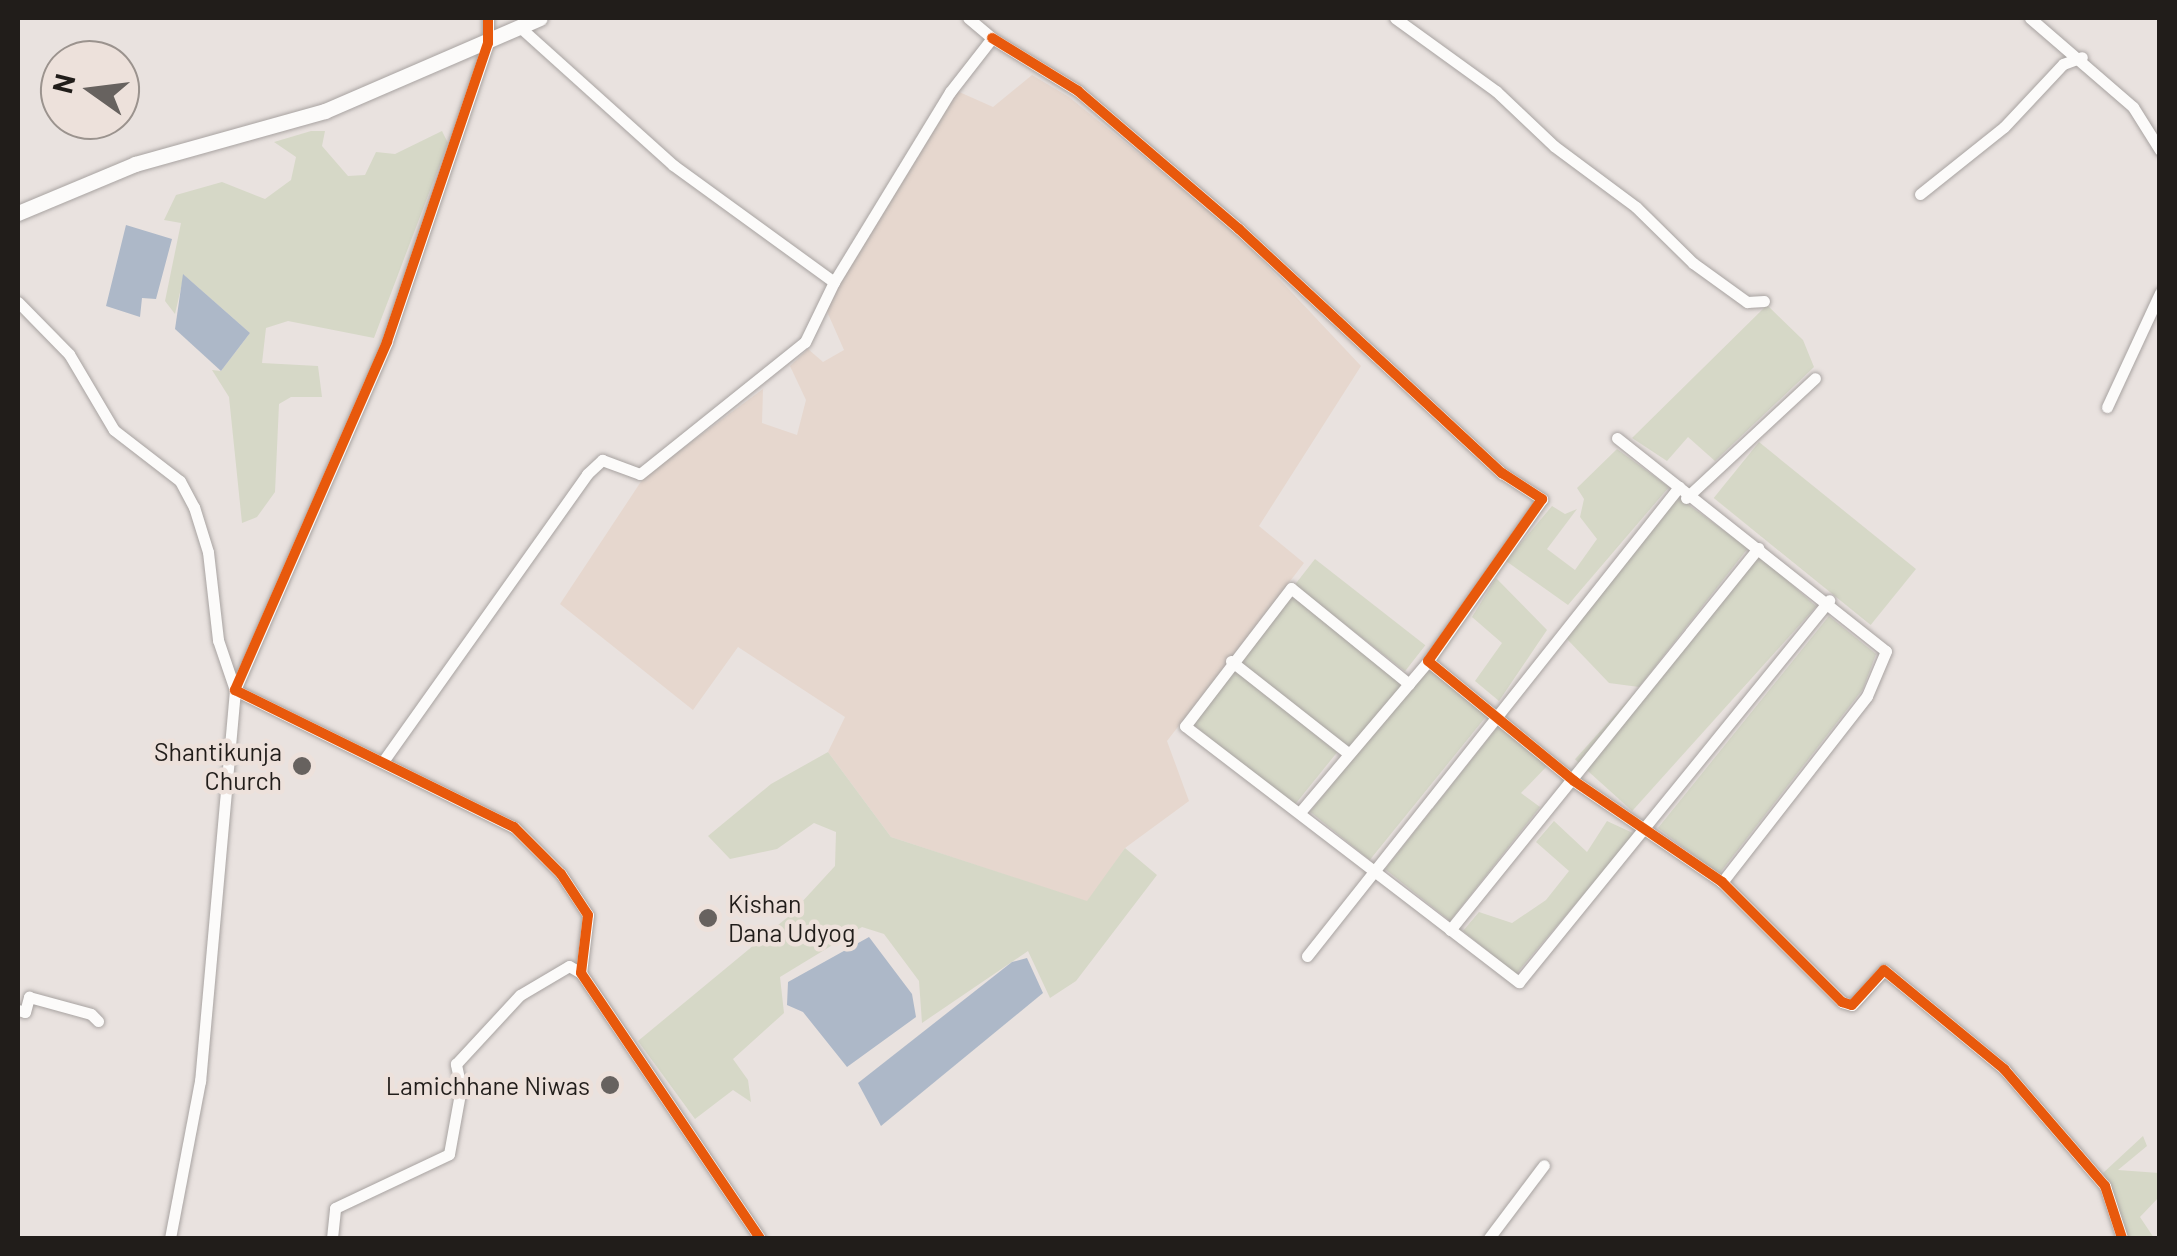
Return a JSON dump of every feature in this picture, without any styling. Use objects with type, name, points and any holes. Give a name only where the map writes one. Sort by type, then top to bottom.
[{"type":"street","points":[[170,1238],[200,1081],[235,690],[386,342],[488,43],[488,18]]},
{"type":"street","points":[[18,213],[135,164],[325,111],[540,18]]},
{"type":"street","points":[[968,18],[992,38],[1078,92],[1240,229],[1502,474],[1542,499],[1428,661],[1301,811]]},
{"type":"street","points":[[1395,18],[1496,91],[1554,146],[1636,206],[1693,263],[1747,302],[1764,302]]},
{"type":"street","points":[[2030,18],[2082,57],[2152,134],[2160,150]]},
{"type":"street","points":[[522,29],[673,165],[834,282]]},
{"type":"street","points":[[384,760],[587,474],[602,460],[640,474],[805,342],[834,282],[928,126],[992,38]]},
{"type":"street","points":[[1920,194],[2004,127],[2063,64],[2082,57]]},
{"type":"street","points":[[2152,134],[2160,122]]},
{"type":"street","points":[[2107,407],[2160,292]]},
{"type":"street","points":[[18,302],[69,354],[114,430],[187,494],[208,552],[218,640],[235,690],[514,826],[562,874],[588,915],[580,973]]},
{"type":"street","points":[[1307,956],[1374,868],[1683,492],[1814,378]]},
{"type":"street","points":[[1617,438],[1829,600],[1886,650],[1867,696],[1722,882]]},
{"type":"street","points":[[1450,930],[1574,781],[1758,548]]},
{"type":"street","points":[[1409,684],[1291,588],[1185,726],[1301,811],[1519,982],[1648,829],[1829,600]]},
{"type":"street","points":[[1232,661],[1348,753]]},
{"type":"street","points":[[1428,661],[1574,781],[1722,882],[1842,1002],[1852,1005],[1884,970],[2004,1069],[2105,1186],[2122,1238]]},
{"type":"street","points":[[332,1238],[335,1208],[449,1154],[461,1088],[456,1064],[520,995],[568,966],[580,973],[760,1238]]},
{"type":"street","points":[[18,1010],[26,1012],[30,997],[98,1021]]},
{"type":"street","points":[[1489,1238],[1544,1165]]},
{"type":"shaded area","points":[[1032,75],[1069,97],[1237,234],[1361,366],[1259,526],[1304,563],[1167,741],[1189,801],[1125,848],[1088,902],[891,837],[828,752],[845,717],[738,647],[693,710],[560,604],[644,477],[763,389],[762,423],[797,435],[806,400],[790,366],[808,349],[823,362],[844,350],[825,307],[957,91],[993,107]]},
{"type":"green space","points":[[325,131],[322,146],[348,176],[365,175],[376,152],[395,154],[442,131],[448,143],[374,338],[288,321],[266,328],[262,363],[318,366],[322,397],[291,397],[279,404],[275,492],[257,517],[242,523],[229,397],[212,370],[221,371],[250,333],[184,275],[175,314],[165,301],[181,223],[164,220],[176,195],[222,182],[265,199],[291,180],[296,157],[274,142]]},
{"type":"green space","points":[[1767,305],[1803,340],[1814,367],[1715,461],[1688,437],[1667,461],[1632,438]]},
{"type":"green space","points":[[1759,442],[1916,569],[1871,625],[1714,498]]},
{"type":"green space","points":[[1617,449],[1669,487],[1568,605],[1506,561],[1552,506],[1565,514],[1577,509],[1547,549],[1575,570],[1597,539],[1580,517],[1584,499],[1577,488]]},
{"type":"green space","points":[[1678,497],[1748,548],[1639,687],[1609,683],[1566,638]]},
{"type":"green space","points":[[1759,555],[1816,607],[1632,811],[1575,759]]},
{"type":"green space","points":[[1315,559],[1425,645],[1405,671],[1295,585]]},
{"type":"green space","points":[[1496,578],[1547,630],[1499,701],[1475,681],[1502,643],[1472,617]]},
{"type":"green space","points":[[1291,592],[1404,686],[1348,752],[1236,658]]},
{"type":"green space","points":[[1829,616],[1876,654],[1863,689],[1719,874],[1658,828]]},
{"type":"green space","points":[[1427,667],[1487,715],[1370,860],[1310,812]]},
{"type":"green space","points":[[1233,668],[1337,752],[1294,806],[1190,722]]},
{"type":"green space","points":[[1498,726],[1548,765],[1521,793],[1540,807],[1450,921],[1385,869]]},
{"type":"green space","points":[[828,752],[891,837],[1087,901],[1125,848],[1157,875],[1076,981],[1050,998],[1028,951],[922,1023],[919,981],[884,934],[862,927],[780,977],[784,1013],[733,1059],[748,1080],[751,1102],[733,1090],[695,1119],[638,1041],[789,916],[835,866],[836,832],[814,823],[777,849],[730,859],[708,836],[771,784]]},
{"type":"green space","points":[[1554,821],[1587,852],[1607,821],[1635,834],[1516,974],[1463,931],[1479,912],[1512,923],[1546,900],[1569,871],[1536,842]]},
{"type":"green space","points":[[2143,1136],[2147,1146],[2118,1170],[2159,1173],[2159,1197],[2140,1217],[2154,1238],[2127,1238],[2103,1173]]},
{"type":"water","points":[[126,225],[172,239],[156,299],[142,298],[140,317],[106,306]]},
{"type":"water","points":[[183,274],[250,333],[221,371],[175,329]]},
{"type":"water","points":[[869,937],[912,994],[916,1017],[847,1067],[803,1012],[787,1005],[788,982]]},
{"type":"water","points":[[1027,958],[1043,993],[881,1126],[858,1083],[1012,962]]},
{"type":"cycle path","points":[[488,18],[488,43],[387,342],[235,690],[514,827],[561,874],[588,915],[581,973],[760,1238]]},
{"type":"cycle path","points":[[992,38],[1078,91],[1239,229],[1502,473],[1542,499],[1428,661],[1574,781],[1722,882],[1842,1002],[1852,1005],[1884,970],[2004,1069],[2105,1186],[2122,1238]]},
{"type":"place","name":"Shantikunja Church","points":[[302,766]]},
{"type":"place","name":"Kishan Dana Udyog","points":[[708,918]]},
{"type":"place","name":"Lamichhane Niwas","points":[[610,1085]]}]
